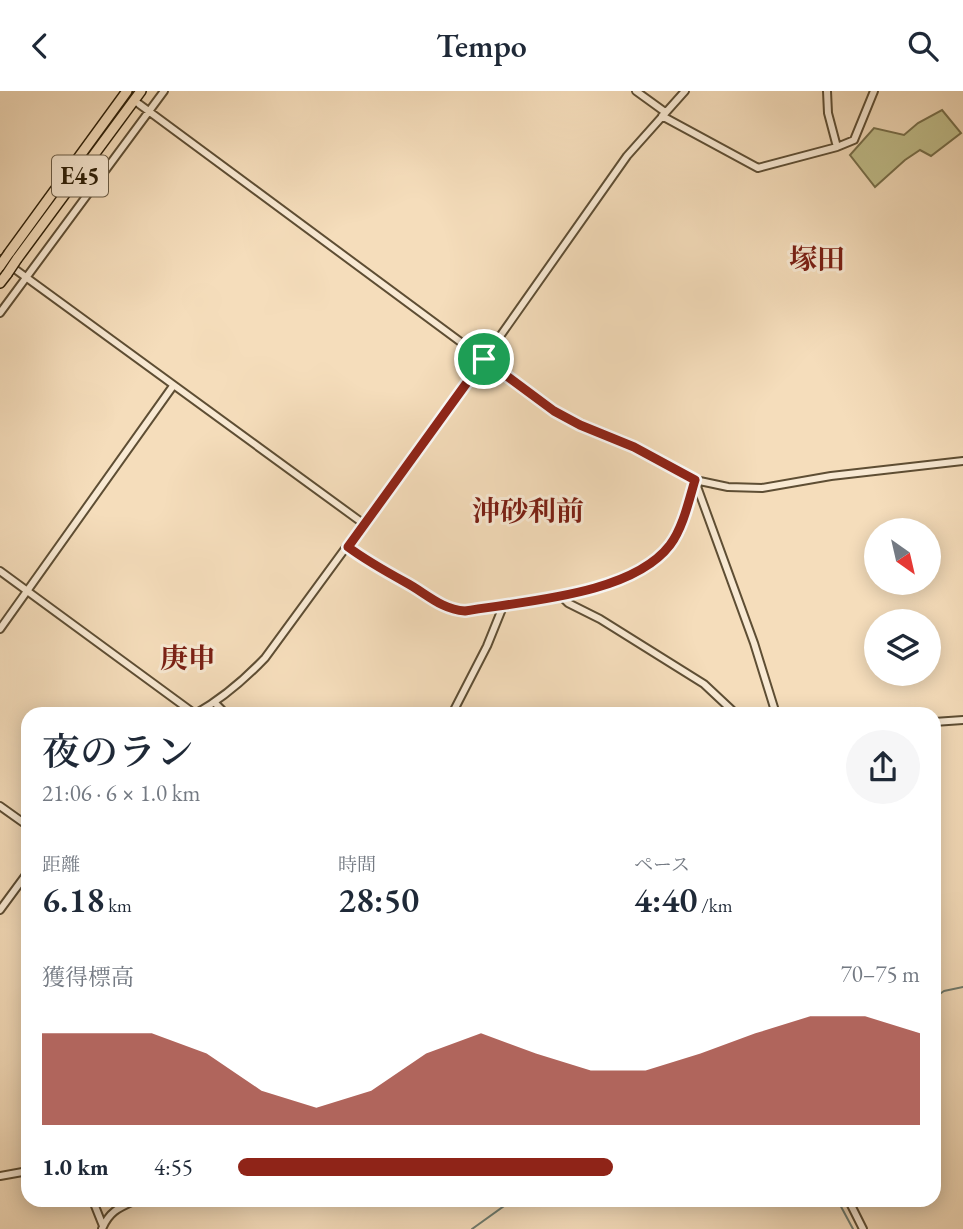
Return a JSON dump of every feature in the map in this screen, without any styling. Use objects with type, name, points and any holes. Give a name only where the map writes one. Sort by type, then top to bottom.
[{"type":"highway","name":"E45","points":[[0,283],[3,270],[127,91]]},
{"type":"highway","name":"E45","points":[[13,256],[141,91]]},
{"type":"street","points":[[0,313],[164,91]]},
{"type":"street","points":[[636,91],[663,114],[758,168],[837,148],[854,140],[874,91]]},
{"type":"street","points":[[208,707],[248,676],[265,658],[484,359],[627,156],[685,91]]},
{"type":"street","points":[[827,91],[828,113],[837,148]]},
{"type":"street","points":[[139,104],[554,411],[634,447],[695,480],[728,487],[762,488],[831,476],[963,461]]},
{"type":"street","points":[[0,258],[364,524]]},
{"type":"street","points":[[0,629],[173,386]]},
{"type":"street","points":[[348,547],[382,572],[406,583],[441,606],[453,610],[465,611],[562,597],[600,586],[643,568],[657,558],[671,544],[695,480]]},
{"type":"street","points":[[695,480],[754,643],[774,707]]},
{"type":"street","points":[[0,571],[186,707]]},
{"type":"street","points":[[562,597],[704,684],[729,707]]},
{"type":"street","points":[[456,707],[487,646],[504,604]]},
{"type":"street","points":[[215,703],[219,707]]},
{"type":"street","points":[[941,722],[963,720]]},
{"type":"street","points":[[0,806],[21,821]]},
{"type":"street","points":[[0,910],[21,882]]},
{"type":"street","points":[[0,1176],[21,1172]]},
{"type":"street","points":[[95,1207],[103,1227]]},
{"type":"street","points":[[103,1227],[108,1215],[120,1207]]},
{"type":"street","points":[[852,1207],[863,1229]]},
{"type":"shaded area","points":[[942,110],[961,133],[931,156],[920,150],[875,187],[850,155],[874,128],[904,135],[918,123]]},
{"type":"waterway","points":[[941,993],[963,987]]},
{"type":"waterway","points":[[472,1229],[503,1207]]},
{"type":"waterway","points":[[841,1207],[853,1229]]},
{"type":"district","name":"塚田","points":[[817,259]]},
{"type":"district","name":"沖砂利前","points":[[528,511]]},
{"type":"district","name":"庚申","points":[[188,658]]},
{"type":"route","points":[[484,359],[554,411],[634,447],[695,480],[671,544],[657,558],[629,575],[562,597],[465,611],[441,606],[406,583],[382,572],[348,547],[484,359]]}]
